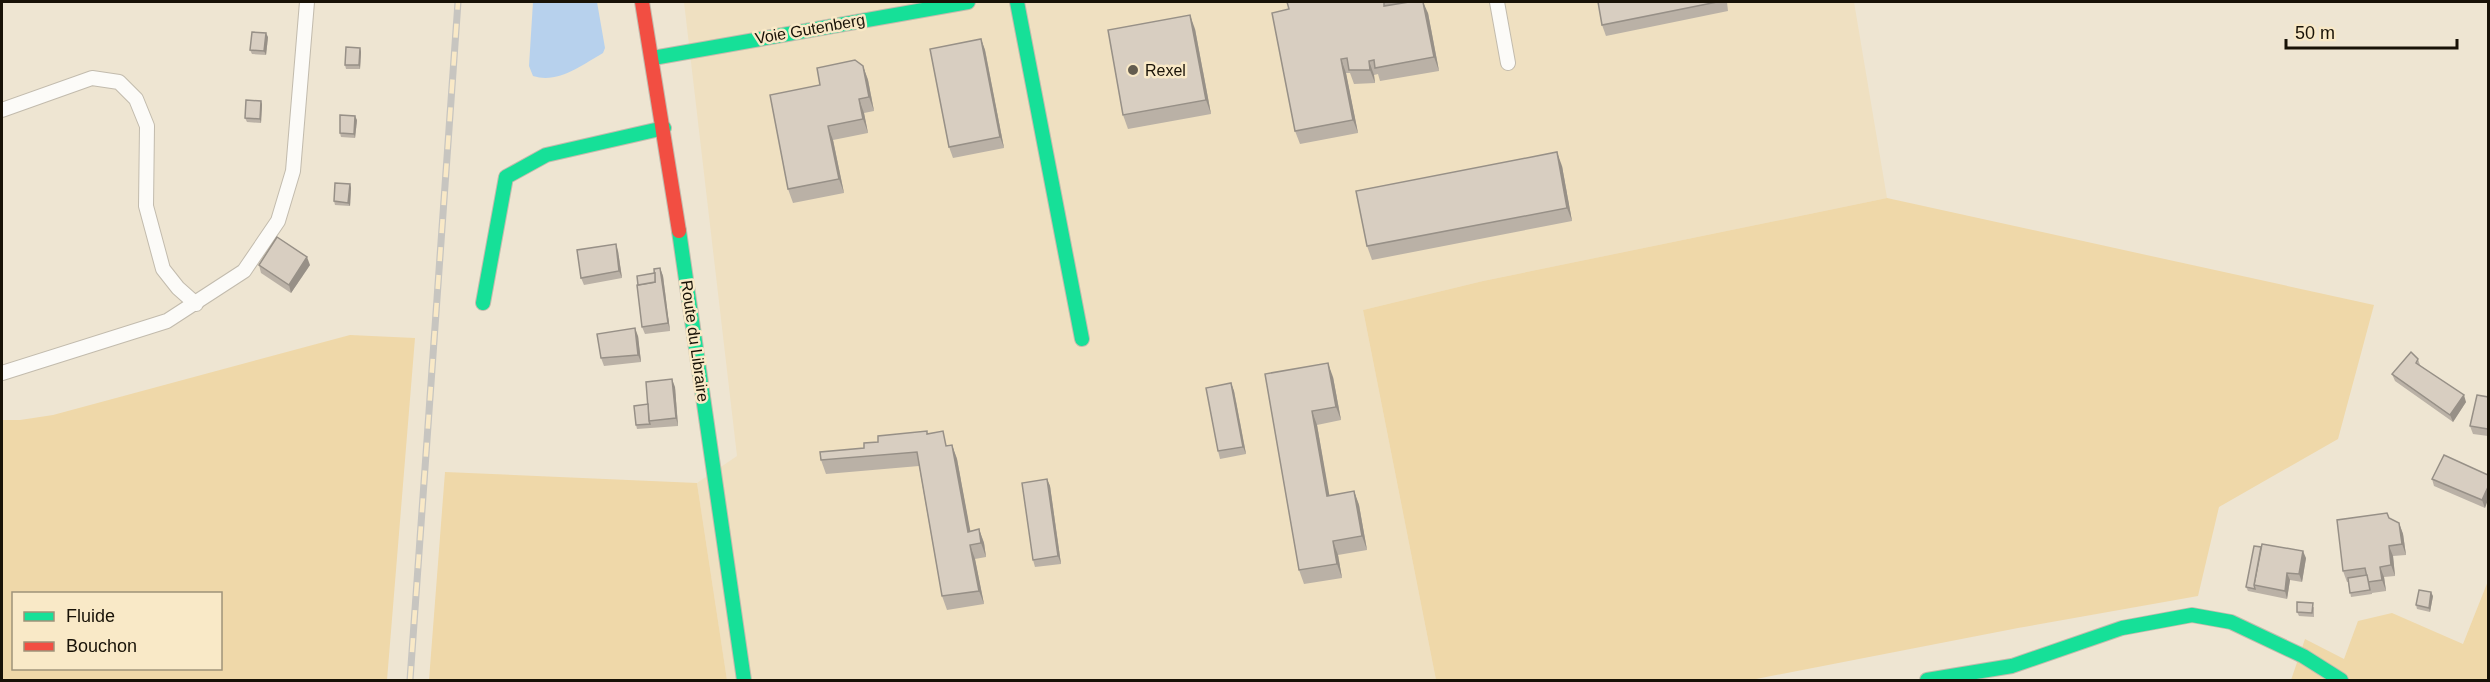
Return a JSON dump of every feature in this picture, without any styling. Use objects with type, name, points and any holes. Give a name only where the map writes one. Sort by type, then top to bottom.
[{"type":"street","name":"Route du Libraire","points":[[642,2],[664,128],[744,681]]},
{"type":"street","name":"Voie Gutenberg","points":[[653,58],[968,2]]},
{"type":"street","points":[[1017,2],[1082,339]]},
{"type":"street","points":[[483,303],[506,177],[546,155],[664,128]]},
{"type":"street","points":[[1927,681],[2012,666],[2122,628],[2192,615],[2231,622],[2302,656],[2341,681]]},
{"type":"lane","points":[[2,373],[167,321],[244,271],[278,221],[293,171],[307,2]]},
{"type":"lane","points":[[1497,2],[1508,63]]},
{"type":"lane","points":[[2,110],[92,78],[119,82],[136,99],[147,126],[146,206],[163,269],[178,288],[196,304]]},
{"type":"shaded area","points":[[684,2],[1854,2],[1887,198],[1483,281],[1363,310],[1436,680],[727,680],[697,483],[737,456]]},
{"type":"shaded area","points":[[1887,198],[2374,305],[2338,439],[2219,507],[2198,596],[1751,680],[1436,680],[1363,310],[1483,281]]},
{"type":"shaded area","points":[[350,335],[415,338],[387,680],[2,680],[2,420],[53,415]]},
{"type":"shaded area","points":[[445,472],[697,483],[727,680],[429,680]]},
{"type":"shaded area","points":[[2488,581],[2488,680],[2291,680],[2305,639],[2344,659],[2358,621],[2392,613],[2463,644]]},
{"type":"water","points":[[533,2],[597,2],[605,48],[603,53],[561,75],[542,78],[533,76],[529,66]]},
{"type":"building","points":[[1287,2],[1384,2],[1384,6],[1423,2],[1434,57],[1375,68],[1374,60],[1369,61],[1370,70],[1349,70],[1347,58],[1341,59],[1353,120],[1295,131],[1272,13],[1289,9]]},
{"type":"building","points":[[1598,2],[1717,2],[1602,25]]},
{"type":"building","points":[[1190,15],[1206,100],[1123,115],[1108,30]]},
{"type":"building","points":[[252,32],[266,33],[264,51],[250,50]]},
{"type":"building","points":[[981,39],[1000,137],[949,147],[930,49]]},
{"type":"building","points":[[346,47],[360,48],[359,65],[345,65]]},
{"type":"building","points":[[855,60],[863,66],[869,97],[859,99],[863,119],[828,126],[839,179],[788,189],[770,95],[820,85],[817,68]]},
{"type":"building","points":[[246,100],[261,101],[260,119],[245,118]]},
{"type":"building","points":[[340,115],[355,116],[354,134],[340,133]]},
{"type":"building","points":[[1557,152],[1567,208],[1367,246],[1356,191]]},
{"type":"building","points":[[335,183],[350,184],[348,203],[334,201]]},
{"type":"building","points":[[277,237],[307,257],[289,285],[259,265]]},
{"type":"building","points":[[616,244],[619,271],[581,278],[577,250]]},
{"type":"building","points":[[660,268],[668,323],[642,327],[637,285],[655,282],[654,269]]},
{"type":"building","points":[[655,273],[655,282],[638,285],[637,276]]},
{"type":"building","points":[[635,328],[638,355],[601,358],[597,334]]},
{"type":"building","points":[[2411,352],[2418,359],[2416,363],[2464,395],[2450,415],[2392,374]]},
{"type":"building","points":[[1328,363],[1336,407],[1312,411],[1327,496],[1354,491],[1362,536],[1333,541],[1337,564],[1299,570],[1265,374]]},
{"type":"building","points":[[672,379],[676,418],[649,421],[646,382]]},
{"type":"building","points":[[1231,383],[1243,447],[1218,451],[1206,388]]},
{"type":"building","points":[[2477,395],[2488,397],[2488,429],[2470,426]]},
{"type":"building","points":[[648,404],[650,424],[636,425],[634,406]]},
{"type":"building","points":[[927,431],[927,434],[943,431],[946,446],[952,445],[968,532],[979,529],[981,543],[970,545],[979,591],[942,596],[917,452],[821,460],[820,452],[864,448],[864,443],[878,442],[878,436]]},
{"type":"building","points":[[2444,455],[2488,475],[2488,487],[2482,500],[2432,479]]},
{"type":"building","points":[[1047,479],[1058,556],[1033,560],[1022,483]]},
{"type":"building","points":[[2387,513],[2389,518],[2399,523],[2402,544],[2389,546],[2391,565],[2380,567],[2382,580],[2368,582],[2365,568],[2343,571],[2337,520]]},
{"type":"building","points":[[2262,544],[2303,551],[2299,574],[2287,573],[2285,591],[2254,585]]},
{"type":"building","points":[[2254,546],[2261,547],[2255,589],[2246,587]]},
{"type":"building","points":[[2367,575],[2370,590],[2350,593],[2348,578]]},
{"type":"building","points":[[2419,590],[2431,592],[2429,608],[2416,605]]},
{"type":"building","points":[[2297,602],[2313,603],[2312,613],[2297,612]]},
{"type":"railway","points":[[410,680],[458,2]]},
{"type":"traffic: fast","points":[[653,58],[968,2]]},
{"type":"traffic: fast","points":[[1017,2],[1082,339]]},
{"type":"traffic: fast","points":[[483,303],[506,177],[546,155],[664,128]]},
{"type":"traffic: fast","points":[[679,231],[744,680]]},
{"type":"traffic: fast","points":[[1927,680],[2012,666],[2122,628],[2192,615],[2231,622],[2303,656],[2341,680]]},
{"type":"traffic: jam","points":[[642,2],[679,231]]},
{"type":"place","name":"Rexel","points":[[1133,70]]}]
